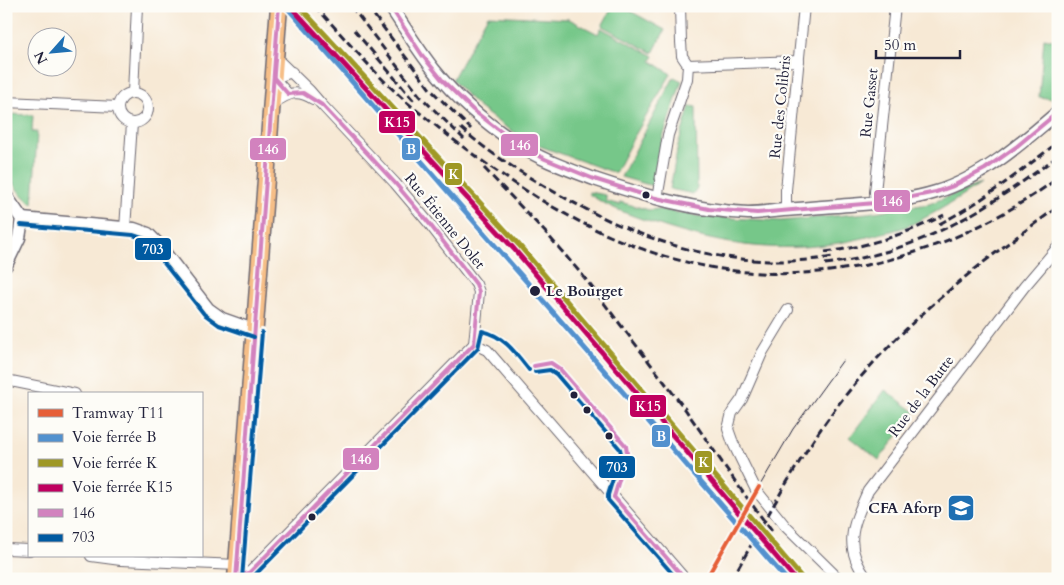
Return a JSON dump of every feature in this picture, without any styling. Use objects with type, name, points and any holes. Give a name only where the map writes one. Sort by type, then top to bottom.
[{"type":"main road","points":[[237,574],[279,13]]},
{"type":"street","points":[[134,93],[137,6]]},
{"type":"street","points":[[390,6],[434,69],[452,90],[494,127],[518,145],[568,170],[657,199],[711,210],[750,213],[876,203],[907,199],[936,192],[964,181],[990,166],[1058,112]]},
{"type":"street","points":[[657,199],[668,135],[687,79],[688,65],[682,56],[680,6]]},
{"type":"street","name":"Rue des Colibris","points":[[786,210],[786,190],[804,6]]},
{"type":"street","name":"Rue Gasset","points":[[876,203],[875,192],[895,6]]},
{"type":"street","name":"Rue Étienne Dolet","points":[[275,57],[292,72],[395,183],[476,284],[480,292],[474,344]]},
{"type":"street","points":[[688,65],[799,61]]},
{"type":"street","points":[[272,104],[288,94],[274,78],[292,72]]},
{"type":"street","points":[[134,93],[142,97],[148,109],[141,121],[132,123],[123,120],[118,112],[118,107],[121,99],[134,93]]},
{"type":"street","name":"Rue Étienne Dolet","points":[[288,94],[303,93],[322,105]]},
{"type":"street","points":[[6,102],[118,107]]},
{"type":"street","points":[[125,229],[132,123]]},
{"type":"street","points":[[6,196],[22,219],[18,238],[6,265]]},
{"type":"street","points":[[22,219],[134,230],[148,234],[208,309],[222,319],[256,331]]},
{"type":"street","name":"Rue de la Butte","points":[[867,579],[859,568],[852,551],[853,524],[868,491],[1024,287],[1058,247]]},
{"type":"street","points":[[788,310],[762,353],[742,399],[732,413],[728,429],[732,443],[756,490],[786,527],[839,579]]},
{"type":"street","points":[[106,558],[237,574],[250,573],[474,344],[487,350],[685,579]]},
{"type":"street","points":[[6,380],[64,392]]},
{"type":"street","points":[[6,549],[28,550]]},
{"type":"green space","points":[[613,6],[621,6],[665,30],[653,53],[602,26]]},
{"type":"green space","points":[[488,15],[569,19],[598,34],[601,28],[654,56],[651,61],[671,74],[615,173],[534,144],[501,124],[477,106],[452,80]]},
{"type":"green space","points":[[1044,38],[1058,41],[1058,94],[1054,99],[1039,97]]},
{"type":"green space","points":[[674,77],[682,81],[663,137],[653,186],[621,177]]},
{"type":"green space","points":[[690,106],[696,107],[697,188],[693,194],[670,189],[678,145]]},
{"type":"green space","points":[[6,114],[33,115],[32,132],[37,132],[33,204],[22,196],[10,176],[6,152]]},
{"type":"green space","points":[[980,184],[936,212],[904,227],[848,241],[795,247],[744,245],[692,235],[626,213],[607,205],[589,194],[589,192],[606,195],[606,201],[620,205],[620,202],[649,210],[658,209],[697,216],[781,221],[867,213],[929,204]]},
{"type":"green space","points":[[885,390],[915,412],[879,460],[850,437]]},
{"type":"tram line","points":[[759,487],[793,429],[843,360]]},
{"type":"tram line","name":"T11","points":[[706,579],[759,487]]},
{"type":"railway","points":[[315,6],[397,93],[450,137],[503,176],[589,227],[650,252],[682,261],[732,270],[782,274],[831,271],[879,262],[926,248],[972,230],[1016,206],[1058,178]]},
{"type":"railway","points":[[351,6],[420,96],[464,139]]},
{"type":"railway","points":[[367,6],[430,89],[471,129]]},
{"type":"railway","points":[[354,30],[414,101]]},
{"type":"railway","points":[[461,128],[495,155],[545,187],[591,212],[657,240],[725,257],[760,261],[796,261],[834,257]]},
{"type":"railway","points":[[939,224],[986,196],[1058,142]]},
{"type":"railway","points":[[825,264],[891,250],[949,227],[1004,195],[1058,156]]},
{"type":"railway","points":[[484,168],[547,234],[584,277],[685,409],[774,534]]},
{"type":"railway","points":[[732,579],[811,444],[841,401],[864,373],[889,346],[942,296],[999,250],[1058,207]]},
{"type":"railway","points":[[825,252],[856,247],[886,239],[944,215]]},
{"type":"rail line","name":"B","points":[[286,6],[786,579]]},
{"type":"rail line","name":"K","points":[[299,6],[519,245],[803,579]]},
{"type":"rail line","name":"K15","points":[[294,10],[514,249],[795,579]]},
{"type":"transit line","name":"146","points":[[236,579],[279,6]]},
{"type":"transit line","name":"146","points":[[390,6],[422,55],[443,81],[473,110],[517,144],[545,159],[594,179],[651,197],[709,209],[757,213],[887,202],[936,192],[953,186],[985,169],[1016,147],[1058,112]]},
{"type":"transit line","name":"146","points":[[237,577],[249,573],[474,344],[479,292],[476,284],[428,222],[395,183],[322,105],[303,93],[288,94],[274,78]]},
{"type":"transit line","name":"703","points":[[21,225],[133,235],[145,239],[204,314],[219,325],[254,337]]},
{"type":"transit line","name":"703","points":[[251,579],[478,348],[482,331],[490,333],[503,341],[514,351],[529,370]]},
{"type":"transit line","name":"703","points":[[242,579],[262,332]]},
{"type":"transit line","name":"146","points":[[534,366],[551,363],[560,369],[626,446],[627,453],[614,497]]},
{"type":"transit line","name":"703","points":[[535,372],[550,370],[556,374],[620,449],[621,453],[608,500],[677,579]]},
{"type":"transit line","name":"146","points":[[614,497],[685,579]]},
{"type":"place","name":"Le Bourget","points":[[535,291]]},
{"type":"place","name":"CFA Aforp","points":[[961,508]]}]
